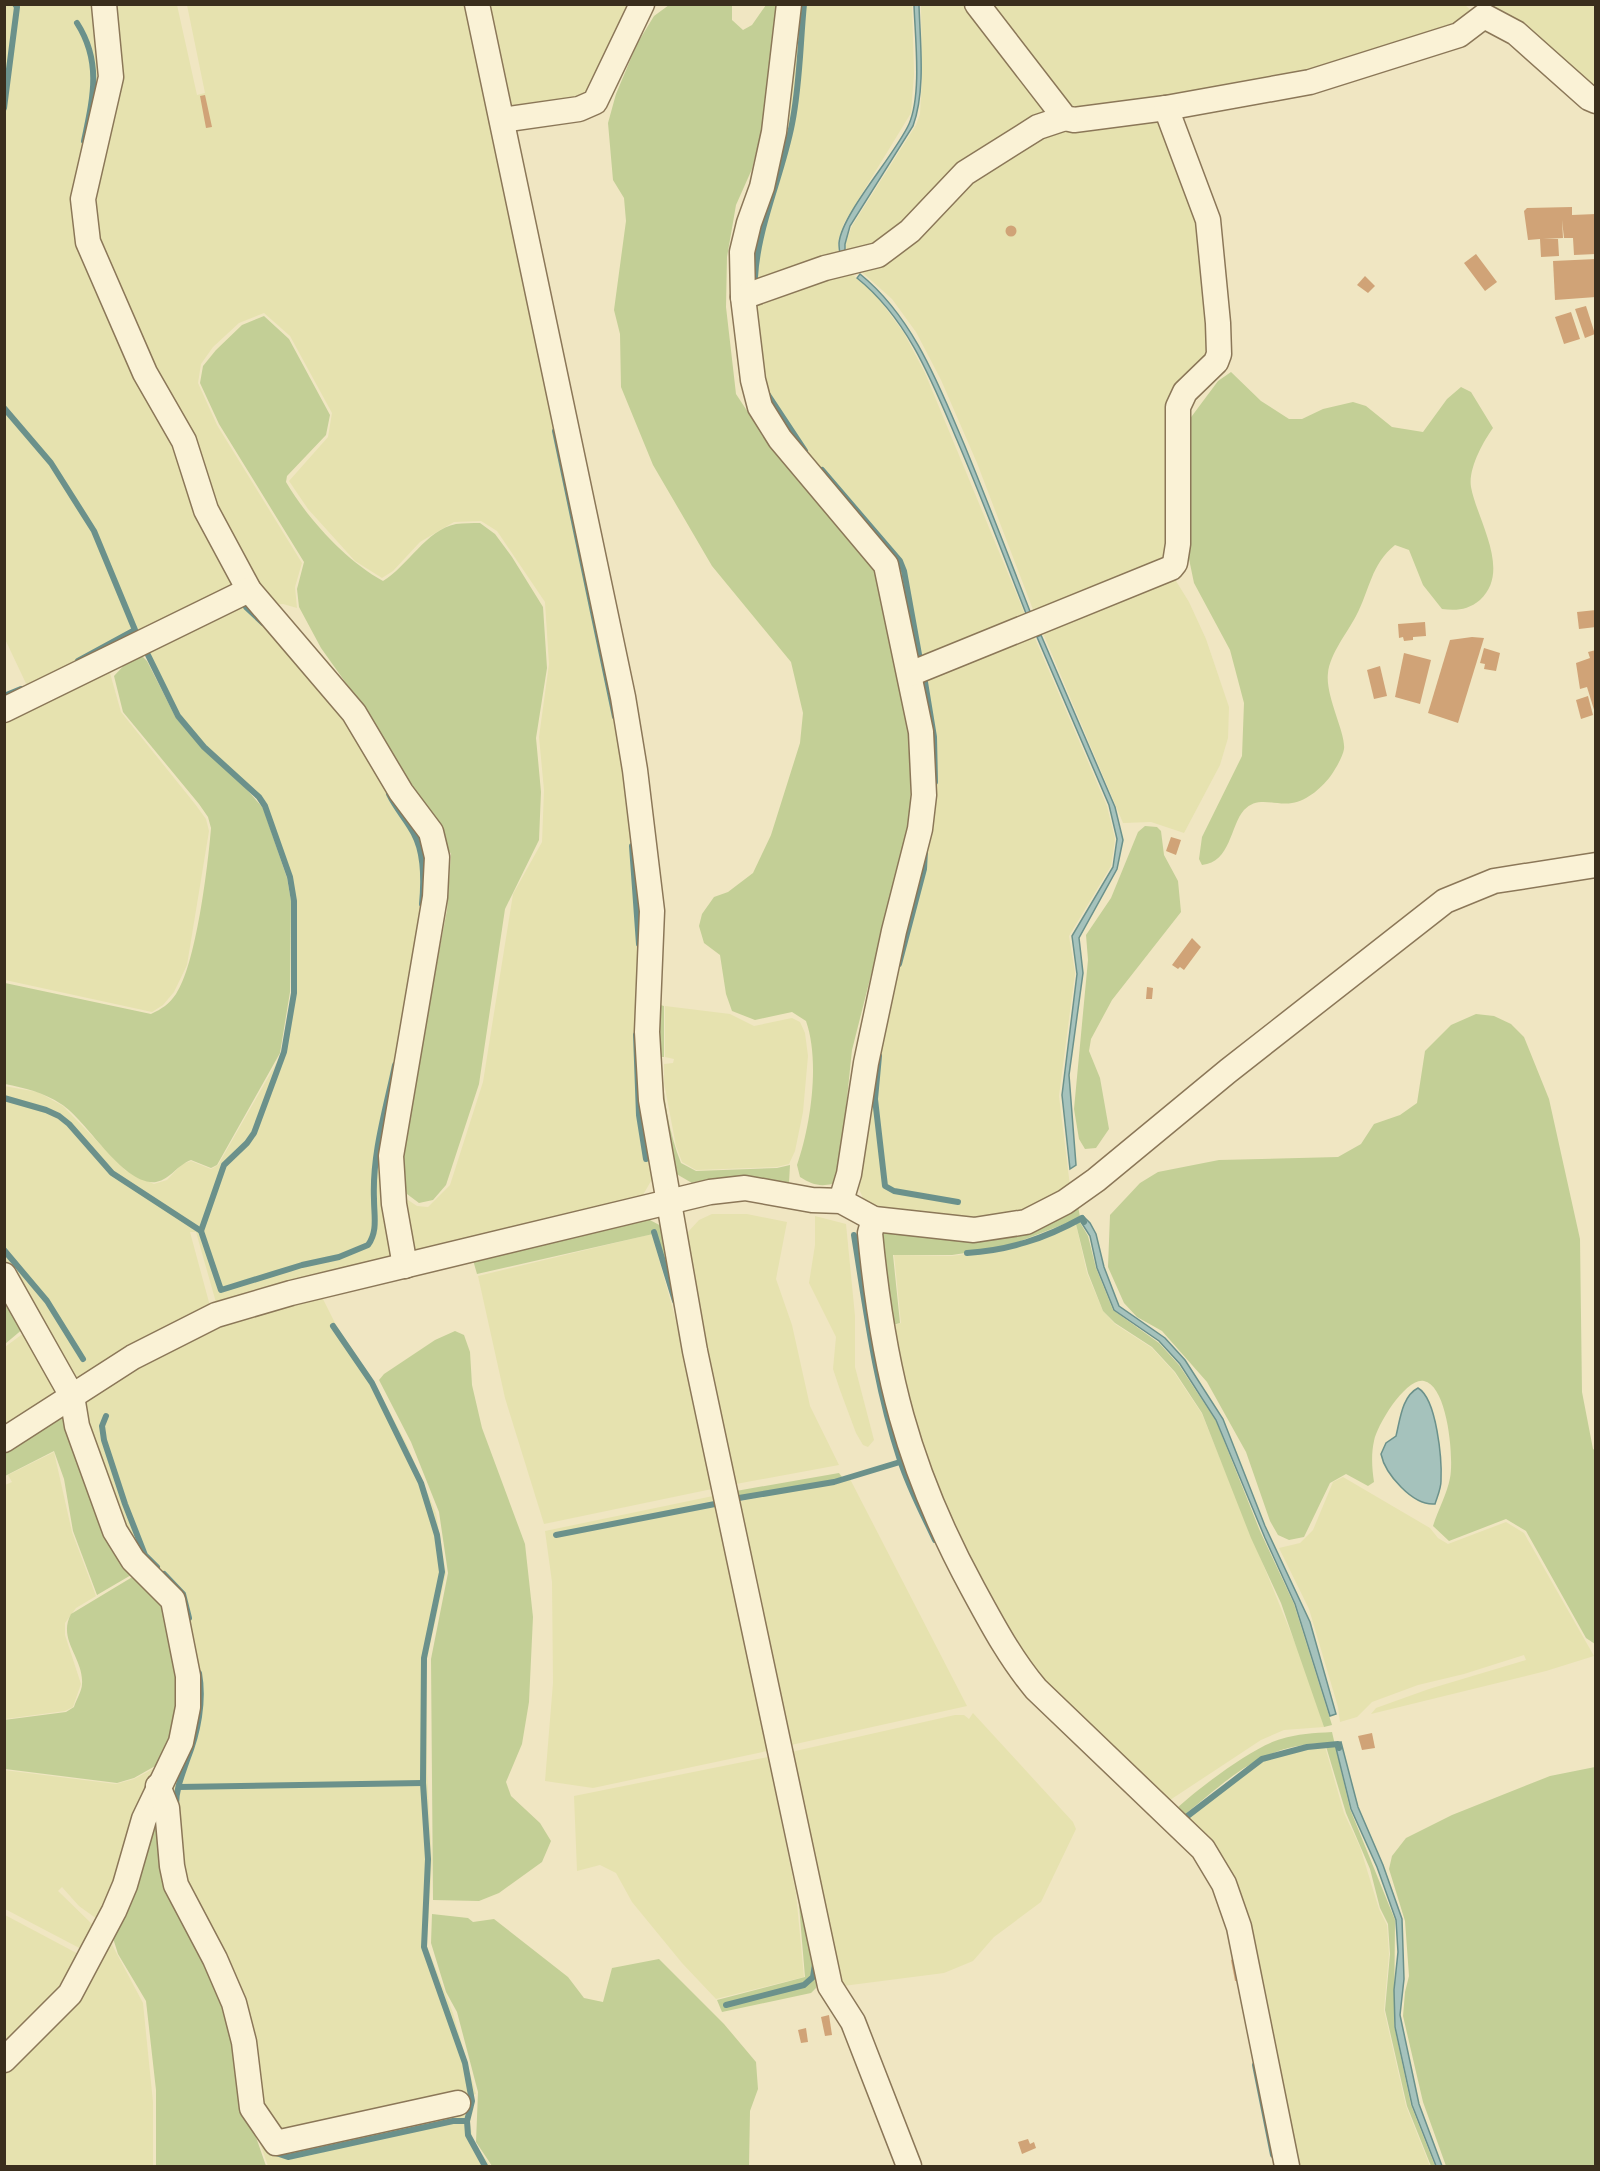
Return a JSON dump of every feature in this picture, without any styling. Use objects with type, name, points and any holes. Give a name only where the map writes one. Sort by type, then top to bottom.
[{"type":"street","points":[[104,4],[111,77],[83,199],[87,242],[145,373],[184,441],[206,510],[249,590],[354,712],[401,792],[425,821],[434,840],[438,877],[391,1156],[394,1204],[405,1266]]},
{"type":"street","points":[[477,4],[623,697],[635,770],[652,911],[647,1032],[651,1100],[695,1351],[830,1986],[853,2022],[909,2166]]},
{"type":"street","points":[[502,120],[579,109],[595,102],[642,4]]},
{"type":"street","points":[[789,4],[774,132],[762,187],[749,223],[742,252],[743,297],[751,369],[760,407],[772,429],[808,476],[873,547],[886,565],[921,732],[924,795],[920,829],[891,942],[866,1063],[849,1174],[841,1201]]},
{"type":"street","points":[[977,4],[1065,118]]},
{"type":"street","points":[[743,297],[825,268],[878,255],[910,231],[947,195],[965,173],[1038,127],[1065,118],[1092,119],[1310,82],[1459,35],[1485,16],[1516,33],[1589,98],[1596,100]]},
{"type":"street","points":[[910,674],[1171,568],[1175,563],[1178,544],[1178,407],[1185,392],[1216,362],[1219,354],[1208,220],[1166,108]]},
{"type":"street","points":[[4,710],[249,590]]},
{"type":"street","points":[[4,1440],[134,1357],[216,1315],[291,1293],[669,1201],[745,1188],[812,1200],[841,1201],[874,1219],[974,1230],[1026,1222],[1065,1202],[1096,1180],[1228,1071],[1445,901],[1494,881],[1596,865]]},
{"type":"street","points":[[874,1219],[870,1233],[886,1358],[913,1461],[930,1503],[972,1589],[1019,1668],[1036,1689],[1203,1849],[1224,1884],[1239,1927],[1287,2166]]},
{"type":"street","points":[[4,1275],[72,1396],[77,1426],[115,1531],[133,1560],[173,1600],[188,1676],[186,1724],[181,1742],[144,1819],[122,1894],[69,1994],[4,2060]]},
{"type":"street","points":[[158,1786],[167,1808],[176,1885],[215,1959],[234,2003],[244,2042],[252,2108],[276,2143],[458,2103]]},
{"type":"shaded area","points":[[109,4],[177,5],[197,95],[205,93],[187,5],[472,5],[571,478],[643,871],[655,1174],[643,1195],[411,1253],[402,1196],[417,1206],[428,1207],[450,1185],[483,1082],[513,894],[542,842],[544,790],[539,737],[549,664],[545,602],[497,531],[481,521],[454,522],[420,542],[393,571],[382,578],[355,561],[308,509],[289,481],[328,437],[332,413],[290,336],[264,313],[239,323],[213,347],[201,364],[198,383],[217,425],[302,563],[295,587],[297,608],[283,604],[270,605],[254,583],[90,239]]},
{"type":"shaded area","points":[[1464,4],[1477,16],[1318,77],[1075,116],[981,5]]},
{"type":"shaded area","points":[[4,5],[93,5],[105,37],[80,200],[241,584],[31,694],[4,637]]},
{"type":"shaded area","points":[[481,5],[638,5],[587,101],[508,111]]},
{"type":"shaded area","points":[[795,5],[912,5],[914,74],[911,113],[844,223],[838,241],[839,262],[752,290],[745,268]]},
{"type":"shaded area","points":[[921,5],[972,5],[1052,110],[905,231],[847,259],[846,242],[852,226],[916,125],[920,114]]},
{"type":"shaded area","points":[[1474,5],[1594,5],[1595,97],[1482,11]]},
{"type":"shaded area","points":[[1160,113],[1203,217],[1215,354],[1190,382],[1172,559],[1037,620],[977,463],[941,380],[916,332],[892,299],[854,265],[1040,132]]},
{"type":"shaded area","points":[[844,267],[876,295],[904,333],[925,373],[1029,624],[915,666],[765,409],[749,300]]},
{"type":"shaded area","points":[[1167,574],[1176,581],[1189,602],[1206,639],[1229,707],[1228,738],[1220,765],[1184,833],[1151,822],[1123,823],[1040,626]]},
{"type":"shaded area","points":[[245,597],[313,670],[429,834],[397,1257],[217,1306],[196,1232],[190,1232],[210,1306],[78,1380],[73,1380],[5,1268],[4,1086],[38,1092],[63,1106],[126,1171],[154,1184],[167,1180],[182,1164],[191,1161],[211,1169],[218,1165],[282,1053],[288,1029],[292,992],[292,901],[288,878],[264,807],[244,784],[203,748],[177,717],[142,647]]},
{"type":"shaded area","points":[[1031,629],[1107,806],[1115,839],[1111,866],[1069,936],[1075,973],[1059,1096],[1070,1186],[1040,1203],[1015,1213],[982,1219],[877,1207],[865,1203],[857,1184],[857,1170],[920,847],[919,683]]},
{"type":"shaded area","points":[[108,666],[121,712],[195,804],[206,819],[209,831],[187,965],[174,992],[163,1005],[152,1012],[5,980],[4,714]]},
{"type":"shaded area","points":[[665,1006],[730,1014],[754,1026],[792,1018],[800,1022],[805,1033],[808,1056],[803,1112],[795,1151],[789,1164],[777,1167],[696,1170],[682,1162],[676,1146],[664,1083],[664,1064],[673,1063],[674,1059],[665,1057]]},
{"type":"shaded area","points":[[712,1214],[747,1214],[787,1222],[776,1279],[792,1325],[810,1406],[839,1465],[736,1484],[729,1481],[687,1233],[699,1220]]},
{"type":"shaded area","points":[[815,1216],[846,1224],[855,1316],[855,1367],[874,1440],[868,1447],[863,1445],[856,1433],[833,1369],[836,1337],[809,1283],[815,1245]]},
{"type":"shaded area","points":[[1075,1220],[1087,1273],[1103,1311],[1115,1324],[1152,1348],[1174,1372],[1202,1414],[1304,1665],[1324,1727],[1284,1730],[1261,1740],[1167,1802],[1036,1683],[933,1499],[886,1328],[901,1323],[894,1255],[952,1256],[1006,1248]]},
{"type":"shaded area","points":[[652,1234],[675,1317],[712,1489],[544,1524],[505,1398],[478,1276]]},
{"type":"shaded area","points":[[322,1297],[336,1325],[375,1384],[407,1445],[436,1513],[446,1573],[427,1659],[427,1772],[432,1861],[427,1946],[453,2013],[476,2094],[460,2100],[273,2133],[186,1899],[143,1564],[93,1460],[85,1400],[162,1351],[238,1318]]},
{"type":"shaded area","points":[[32,1327],[57,1390],[5,1425],[5,1347]]},
{"type":"shaded area","points":[[54,1452],[72,1532],[96,1596],[76,1608],[65,1623],[65,1635],[81,1684],[73,1707],[65,1711],[5,1719],[5,1485],[12,1482],[8,1475]]},
{"type":"shaded area","points":[[1343,1477],[1430,1528],[1438,1538],[1448,1544],[1506,1522],[1524,1533],[1594,1656],[1546,1671],[1371,1714],[1376,1708],[1429,1689],[1526,1660],[1524,1655],[1464,1674],[1418,1685],[1372,1702],[1357,1717],[1340,1722],[1338,1707],[1309,1609],[1279,1548],[1300,1543],[1313,1530],[1333,1482]]},
{"type":"shaded area","points":[[850,1479],[967,1706],[791,1745],[787,1744],[731,1503]]},
{"type":"shaded area","points":[[713,1496],[767,1751],[593,1788],[545,1781],[553,1683],[552,1582],[545,1531]]},
{"type":"shaded area","points":[[973,1713],[1073,1822],[1076,1829],[1041,1902],[994,1937],[973,1961],[944,1973],[843,1986],[839,1983],[791,1752],[955,1715],[964,1715],[969,1719]]},
{"type":"shaded area","points":[[1324,1743],[1344,1813],[1360,1847],[1379,1909],[1387,1925],[1389,1954],[1384,2010],[1406,2106],[1430,2166],[1289,2166],[1242,1920],[1179,1820],[1262,1757]]},
{"type":"shaded area","points":[[768,1757],[796,1893],[804,1977],[716,1999],[682,1963],[632,1902],[616,1873],[600,1865],[577,1871],[574,1796]]},
{"type":"shaded area","points":[[164,1763],[134,1842],[97,1919],[79,1906],[62,1887],[58,1891],[94,1926],[87,1952],[5,1909],[4,1770],[116,1784],[134,1779]]},
{"type":"shaded area","points":[[5,1915],[84,1957],[68,1987],[5,2055]]},
{"type":"shaded area","points":[[109,1939],[143,2003],[153,2102],[153,2166],[5,2166],[5,2065]]},
{"type":"shaded area","points":[[461,2106],[474,2107],[470,2122],[473,2142],[491,2166],[268,2166],[250,2115],[272,2147]]},
{"type":"green space","points":[[669,5],[732,5],[732,20],[743,30],[752,25],[766,5],[781,5],[771,92],[752,169],[736,205],[727,257],[726,307],[736,394],[793,475],[833,517],[875,568],[910,742],[911,817],[852,1050],[839,1175],[832,1184],[827,1185],[815,1184],[800,1177],[797,1165],[810,1112],[812,1093],[812,1055],[806,1021],[792,1012],[755,1020],[732,1011],[726,994],[720,955],[704,943],[699,926],[702,914],[714,897],[728,892],[753,873],[771,835],[800,743],[803,713],[791,662],[712,566],[653,465],[621,387],[620,334],[614,310],[626,221],[624,198],[613,180],[608,123],[616,94],[637,44],[654,16]]},
{"type":"green space","points":[[264,316],[289,339],[330,415],[326,435],[287,476],[286,482],[328,538],[355,562],[383,581],[401,567],[435,533],[456,524],[480,523],[495,534],[543,607],[547,668],[536,738],[541,792],[539,840],[505,909],[479,1084],[446,1185],[433,1200],[419,1203],[407,1194],[402,1180],[402,1146],[447,910],[451,854],[373,721],[321,648],[299,607],[297,589],[304,562],[219,424],[200,383],[203,366],[216,350],[242,325]]},
{"type":"green space","points":[[1231,372],[1261,401],[1289,419],[1302,419],[1323,409],[1353,402],[1366,406],[1392,427],[1423,432],[1447,399],[1461,387],[1471,392],[1493,428],[1477,456],[1472,472],[1471,487],[1490,545],[1493,575],[1489,588],[1480,600],[1471,606],[1462,609],[1442,609],[1423,585],[1409,550],[1395,545],[1387,552],[1376,569],[1361,606],[1329,666],[1328,682],[1344,742],[1341,758],[1335,769],[1319,788],[1298,802],[1286,804],[1261,802],[1249,806],[1239,817],[1229,842],[1219,857],[1202,865],[1199,859],[1202,837],[1242,756],[1244,703],[1230,650],[1194,583],[1189,559],[1186,424],[1218,381]]},
{"type":"green space","points":[[141,655],[147,661],[176,718],[203,749],[243,785],[263,808],[287,878],[291,901],[290,992],[280,1053],[217,1165],[211,1168],[191,1160],[166,1178],[156,1182],[131,1174],[61,1104],[41,1093],[5,1084],[5,983],[151,1014],[171,1001],[183,980],[200,914],[211,828],[208,817],[199,804],[123,712],[114,676],[128,661]]},
{"type":"green space","points":[[1145,826],[1157,827],[1161,831],[1164,855],[1178,881],[1181,912],[1112,1000],[1091,1039],[1089,1051],[1100,1078],[1109,1129],[1096,1148],[1085,1149],[1079,1139],[1074,1109],[1088,960],[1086,935],[1111,898],[1138,832]]},
{"type":"green space","points":[[653,1003],[664,1006],[664,1057],[652,1057]]},
{"type":"green space","points":[[1476,1014],[1494,1016],[1511,1024],[1524,1037],[1549,1099],[1580,1239],[1582,1392],[1593,1449],[1596,1451],[1595,1644],[1586,1638],[1526,1531],[1506,1519],[1449,1541],[1433,1526],[1449,1484],[1451,1456],[1444,1409],[1432,1386],[1424,1381],[1409,1386],[1401,1394],[1386,1414],[1376,1434],[1372,1451],[1374,1482],[1368,1486],[1346,1474],[1330,1483],[1304,1537],[1289,1540],[1278,1535],[1270,1521],[1246,1452],[1207,1382],[1162,1331],[1137,1317],[1124,1303],[1108,1267],[1110,1215],[1140,1183],[1158,1172],[1219,1160],[1338,1157],[1361,1144],[1374,1124],[1400,1115],[1417,1103],[1425,1051],[1451,1025]]},
{"type":"green space","points":[[653,1065],[662,1065],[667,1115],[681,1163],[696,1171],[777,1168],[790,1165],[789,1183],[735,1178],[692,1183],[673,1172]]},
{"type":"green space","points":[[1078,1206],[1080,1217],[1078,1219],[1088,1236],[1096,1268],[1113,1310],[1159,1343],[1179,1365],[1216,1421],[1260,1531],[1294,1604],[1332,1725],[1324,1727],[1281,1603],[1251,1538],[1202,1413],[1175,1372],[1152,1347],[1115,1323],[1103,1311],[1088,1273],[1075,1220],[1005,1247],[952,1255],[893,1255],[900,1323],[886,1327],[878,1237],[886,1230],[957,1240],[993,1239],[1026,1230]]},
{"type":"green space","points":[[648,1219],[665,1228],[712,1489],[675,1311],[653,1234],[477,1274],[473,1260]]},
{"type":"green space","points":[[4,1291],[24,1328],[5,1344],[4,1344]]},
{"type":"green space","points":[[455,1331],[464,1335],[470,1352],[472,1385],[482,1428],[525,1544],[533,1617],[529,1702],[522,1744],[506,1782],[511,1796],[540,1823],[551,1841],[542,1862],[499,1893],[479,1901],[433,1900],[431,1659],[448,1573],[439,1512],[411,1442],[379,1380],[384,1374],[435,1340]]},
{"type":"green space","points":[[67,1413],[138,1571],[97,1595],[73,1531],[64,1479],[54,1451],[5,1476],[5,1453]]},
{"type":"green space","points":[[839,1473],[845,1481],[732,1502],[736,1491]]},
{"type":"green space","points":[[139,1573],[158,1589],[184,1692],[164,1761],[134,1778],[117,1783],[5,1769],[4,1720],[66,1712],[74,1707],[81,1690],[82,1675],[67,1632],[71,1614]]},
{"type":"green space","points":[[1332,1732],[1350,1809],[1395,1920],[1394,2025],[1411,2105],[1435,2166],[1431,2166],[1407,2106],[1385,2010],[1390,1954],[1388,1924],[1380,1908],[1370,1869],[1346,1813],[1325,1743],[1281,1750],[1246,1767],[1179,1819],[1176,1809],[1226,1769],[1269,1743],[1293,1736]]},
{"type":"green space","points":[[769,1756],[819,1976],[816,1988],[811,1993],[722,2012],[717,2000],[805,1977],[798,1893]]},
{"type":"green space","points":[[1595,1767],[1595,2166],[1446,2166],[1423,2102],[1403,2016],[1409,1976],[1405,1921],[1389,1869],[1392,1856],[1406,1838],[1452,1815],[1550,1776]]},
{"type":"green space","points":[[153,1806],[219,1976],[248,2114],[266,2166],[156,2166],[156,2090],[146,2001],[118,1954],[112,1935]]},
{"type":"green space","points":[[432,1914],[468,1918],[473,1922],[494,1919],[568,1977],[584,1998],[603,2002],[612,1968],[659,1959],[724,2024],[756,2062],[758,2089],[750,2111],[749,2166],[492,2166],[476,2142],[478,2092],[457,2012],[446,1992],[431,1943]]},
{"type":"water","points":[[914,5],[919,5],[921,50],[921,82],[917,112],[913,126],[850,226],[845,244],[845,260],[841,261],[839,243],[849,216],[902,137],[913,112],[917,82]]},
{"type":"water","points":[[860,274],[895,310],[934,375],[964,444],[1031,614],[1027,616],[948,418],[928,374],[917,352],[891,312],[857,278]]},
{"type":"water","points":[[1041,635],[1115,807],[1123,840],[1117,869],[1079,938],[1083,973],[1069,1075],[1076,1165],[1070,1169],[1062,1095],[1077,974],[1072,936],[1113,867],[1117,839],[1109,805],[1037,637]]},
{"type":"water","points":[[1083,1216],[1096,1234],[1104,1267],[1119,1306],[1165,1338],[1185,1360],[1223,1419],[1265,1526],[1310,1622],[1336,1714],[1330,1716],[1295,1604],[1216,1420],[1180,1364],[1159,1341],[1114,1310],[1097,1268],[1090,1236],[1079,1219]]},
{"type":"water","points":[[1418,1388],[1430,1404],[1437,1431],[1441,1484],[1435,1504],[1418,1500],[1401,1487],[1388,1471],[1381,1454],[1386,1443],[1396,1436],[1405,1402]]},
{"type":"water","points":[[1341,1742],[1358,1807],[1383,1865],[1402,1919],[1404,1979],[1400,2015],[1419,2104],[1442,2166],[1436,2166],[1412,2105],[1395,2027],[1394,1990],[1398,1952],[1396,1920],[1377,1867],[1351,1809],[1335,1744]]},
{"type":"building","points":[[205,95],[212,127],[206,128],[200,96]]},
{"type":"building","points":[[1572,207],[1572,215],[1596,214],[1596,254],[1574,255],[1573,238],[1564,238],[1562,220],[1563,238],[1543,239],[1558,239],[1559,256],[1541,257],[1540,239],[1528,240],[1524,211],[1527,208]]},
{"type":"building","points":[[1011,225],[1017,231],[1011,237],[1005,231]]},
{"type":"building","points":[[1476,254],[1497,282],[1485,291],[1464,263]]},
{"type":"building","points":[[1596,259],[1596,297],[1555,300],[1553,261]]},
{"type":"building","points":[[1365,276],[1375,286],[1368,293],[1357,285]]},
{"type":"building","points":[[1586,306],[1595,334],[1585,338],[1575,309]]},
{"type":"building","points":[[1571,312],[1580,339],[1564,344],[1555,317]]},
{"type":"building","points":[[1596,610],[1596,627],[1579,629],[1577,612]]},
{"type":"building","points":[[1425,622],[1426,636],[1413,637],[1413,640],[1404,641],[1403,637],[1399,638],[1398,624]]},
{"type":"building","points":[[1484,638],[1458,723],[1428,713],[1450,640]]},
{"type":"building","points":[[1484,648],[1500,653],[1496,671],[1484,669],[1485,664],[1480,663]]},
{"type":"building","points":[[1596,650],[1595,713],[1587,687],[1580,689],[1576,663],[1590,658],[1588,652]]},
{"type":"building","points":[[1404,653],[1431,660],[1420,704],[1395,697]]},
{"type":"building","points":[[1380,666],[1387,696],[1374,699],[1367,670]]},
{"type":"building","points":[[1588,696],[1593,715],[1581,719],[1576,700]]},
{"type":"building","points":[[1171,837],[1181,840],[1176,855],[1166,851]]},
{"type":"building","points":[[1192,938],[1201,947],[1184,970],[1180,967],[1178,969],[1172,965]]},
{"type":"building","points":[[1147,987],[1153,988],[1152,999],[1146,999]]},
{"type":"building","points":[[1372,1733],[1375,1748],[1362,1750],[1358,1736]]},
{"type":"building","points":[[1233,1959],[1237,1981],[1235,1981],[1231,1960]]},
{"type":"building","points":[[829,2015],[832,2035],[825,2036],[821,2017]]},
{"type":"building","points":[[806,2028],[808,2042],[801,2043],[798,2030]]},
{"type":"building","points":[[1028,2139],[1030,2144],[1034,2142],[1036,2148],[1022,2154],[1018,2142]]},
{"type":"waterway","points":[[4,108],[17,7],[15,4]]},
{"type":"waterway","points":[[755,277],[765,219],[788,143],[795,109],[804,4]]},
{"type":"waterway","points":[[77,23],[85,38],[93,66],[92,95],[84,141]]},
{"type":"waterway","points":[[768,395],[805,451]]},
{"type":"waterway","points":[[4,408],[51,463],[94,531],[135,630],[78,661]]},
{"type":"waterway","points":[[555,431],[615,717]]},
{"type":"waterway","points":[[822,470],[900,561],[904,571],[920,660]]},
{"type":"waterway","points":[[246,607],[263,623]]},
{"type":"waterway","points":[[148,655],[178,716],[204,747],[259,797],[265,806],[290,877],[294,901],[294,993],[284,1052],[254,1133],[224,1165],[201,1231]]},
{"type":"waterway","points":[[925,682],[934,737],[935,782]]},
{"type":"waterway","points":[[4,696],[21,689]]},
{"type":"waterway","points":[[389,794],[418,842],[422,859],[422,904]]},
{"type":"waterway","points":[[632,846],[639,944]]},
{"type":"waterway","points":[[899,964],[924,869],[925,851]]},
{"type":"waterway","points":[[636,1035],[639,1115],[646,1159]]},
{"type":"waterway","points":[[879,1056],[875,1099],[885,1186],[894,1191],[958,1202]]},
{"type":"waterway","points":[[4,1098],[59,1116],[69,1124],[112,1173],[201,1231],[221,1290],[302,1265],[339,1257],[368,1245],[374,1229],[377,1148],[395,1065]]},
{"type":"waterway","points":[[967,1253],[1012,1246],[1040,1238],[1082,1218],[1084,1222]]},
{"type":"waterway","points":[[654,1232],[675,1301]]},
{"type":"waterway","points":[[854,1235],[884,1405],[900,1460],[935,1540]]},
{"type":"waterway","points":[[4,1250],[47,1301],[83,1359]]},
{"type":"waterway","points":[[333,1326],[372,1383],[421,1483],[437,1535],[442,1572],[424,1658],[423,1783],[428,1859],[424,1947],[465,2063],[472,2101],[467,2121],[468,2135],[485,2166]]},
{"type":"waterway","points":[[106,1416],[102,1426],[104,1440],[125,1504],[145,1555],[157,1567]]},
{"type":"waterway","points":[[733,1499],[834,1482],[900,1462]]},
{"type":"waterway","points":[[556,1535],[720,1503]]},
{"type":"waterway","points":[[164,1574],[183,1594],[189,1618]]},
{"type":"waterway","points":[[176,1805],[178,1788],[199,1717],[201,1695],[199,1673]]},
{"type":"waterway","points":[[1181,1821],[1262,1759],[1307,1747],[1338,1744],[1339,1748]]},
{"type":"waterway","points":[[179,1787],[423,1783]]},
{"type":"waterway","points":[[726,2005],[804,1985],[813,1977],[815,1964]]},
{"type":"waterway","points":[[1255,2065],[1273,2155]]},
{"type":"waterway","points":[[270,2151],[288,2157],[453,2121],[467,2121]]}]
